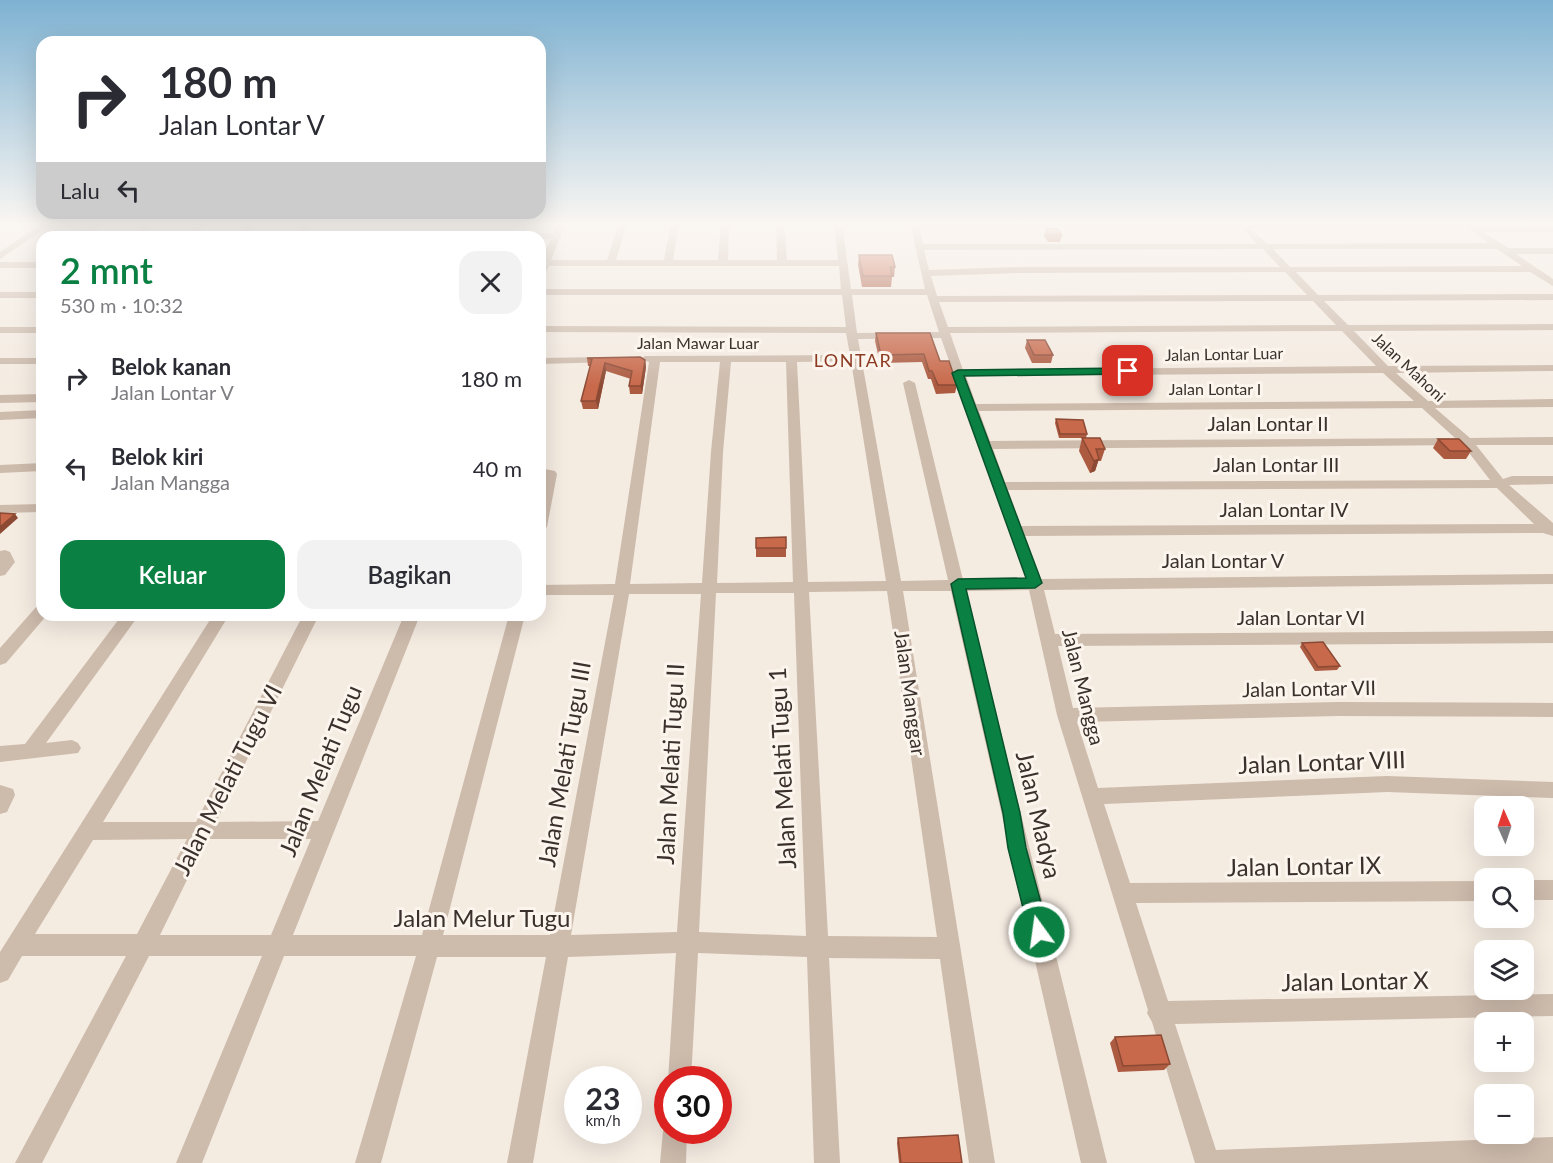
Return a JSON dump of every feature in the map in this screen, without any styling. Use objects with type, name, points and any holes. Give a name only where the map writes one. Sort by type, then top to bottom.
[{"type":"street","name":"Jalan Manggar","points":[[846,277],[852,333],[894,585],[947,948],[982,1163]]},
{"type":"street","name":"Jalan Mangga","points":[[926,277],[970,408],[1035,583],[1066,715],[1158,1012],[1208,1163]]},
{"type":"street","name":"Jalan Mahoni","points":[[1295,277],[1379,364],[1466,441],[1500,484],[1551,530]]},
{"type":"street","points":[[546,292],[848,291],[932,295],[1553,297]]},
{"type":"street","points":[[0,295],[36,294]]},
{"type":"street","points":[[546,329],[944,333],[1343,327],[1553,327]]},
{"type":"street","points":[[0,330],[36,330]]},
{"type":"street","name":"Jalan Mawar Luar","points":[[546,361],[856,358]]},
{"type":"street","name":"Jalan Melati Tugu III","points":[[520,1163],[622,590],[655,359]]},
{"type":"street","name":"Jalan Melati Tugu II","points":[[680,1066],[709,588],[726,359]]},
{"type":"street","name":"Jalan Melati Tugu 1","points":[[791,359],[827,1163]]},
{"type":"street","points":[[1379,364],[1553,359]]},
{"type":"street","points":[[0,361],[36,361]]},
{"type":"street","points":[[1379,364],[1553,368]]},
{"type":"street","name":"Jalan Lontar Luar","points":[[958,373],[1379,364]]},
{"type":"street","name":"Jalan Madya","points":[[909,382],[958,584],[1017,848],[1094,1163]]},
{"type":"street","points":[[0,399],[36,398]]},
{"type":"street","name":"Jalan Lontar I","points":[[970,408],[1553,403]]},
{"type":"street","points":[[0,416],[36,414]]},
{"type":"street","name":"Jalan Lontar II","points":[[984,445],[1553,441]]},
{"type":"street","points":[[0,469],[36,467]]},
{"type":"street","points":[[546,473],[550,474],[546,491]]},
{"type":"street","name":"Jalan Lontar III","points":[[999,486],[1500,484],[1512,480],[1553,480]]},
{"type":"street","points":[[0,509],[36,508]]},
{"type":"street","name":"Jalan Lontar IV","points":[[1015,531],[1551,530]]},
{"type":"street","name":"Jalan Lontar V","points":[[546,590],[1553,579]]},
{"type":"street","points":[[0,659],[36,616]]},
{"type":"street","points":[[30,751],[127,621]]},
{"type":"street","points":[[0,972],[217,621]]},
{"type":"street","name":"Jalan Melati Tugu VI","points":[[28,1163],[144,944],[308,621]]},
{"type":"street","name":"Jalan Melati Tugu","points":[[278,946],[410,621]]},
{"type":"street","points":[[368,1163],[515,621]]},
{"type":"street","name":"Jalan Lontar VI","points":[[1050,640],[1553,637]]},
{"type":"street","name":"Jalan Lontar VII","points":[[1066,715],[1338,709],[1553,710]]},
{"type":"street","points":[[0,754],[72,748]]},
{"type":"street","name":"Jalan Lontar VIII","points":[[1092,796],[1387,784],[1553,790]]},
{"type":"street","points":[[87,831],[324,830]]},
{"type":"street","points":[[1534,890],[1553,890]]},
{"type":"street","name":"Jalan Lontar IX","points":[[1123,893],[1474,891]]},
{"type":"street","name":"Jalan Melur Tugu","points":[[17,945],[560,946],[688,942],[819,947],[947,948]]},
{"type":"street","points":[[189,1163],[278,946]]},
{"type":"street","name":"Jalan Lontar X","points":[[1158,1012],[1553,1005]]},
{"type":"street","points":[[673,1163],[674,1144]]},
{"type":"street","points":[[1208,1163],[1553,1150]]},
{"type":"building","points":[[876,333],[930,333],[940,361],[949,361],[957,385],[938,385],[932,371],[929,371],[924,354],[881,355]]},
{"type":"building","points":[[1027,340],[1045,340],[1053,355],[1034,355]]},
{"type":"building","points":[[640,357],[645,360],[641,386],[629,386],[632,371],[605,363],[596,401],[581,401],[592,359],[587,358]]},
{"type":"building","points":[[1056,419],[1083,420],[1087,434],[1060,434]]},
{"type":"building","points":[[1082,438],[1100,438],[1105,449],[1096,449],[1099,459],[1094,461]]},
{"type":"building","points":[[1438,439],[1459,439],[1471,451],[1450,451]]},
{"type":"building","points":[[0,513],[15,514],[0,527]]},
{"type":"building","points":[[786,537],[786,548],[756,548],[756,538]]},
{"type":"building","points":[[1323,642],[1340,666],[1318,667],[1302,643]]},
{"type":"building","points":[[1161,1035],[1170,1064],[1123,1066],[1115,1037]]},
{"type":"building","points":[[958,1135],[962,1163],[901,1163],[898,1138]]},
{"type":"district","name":"LONTAR","points":[[853,361]]},
{"type":"route","points":[[1039,932],[1017,848],[958,584],[1035,583],[958,373],[1128,371]]}]
